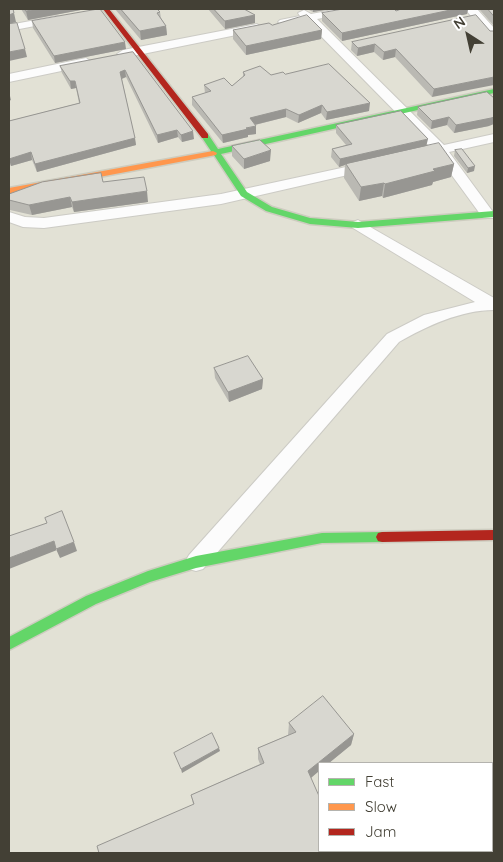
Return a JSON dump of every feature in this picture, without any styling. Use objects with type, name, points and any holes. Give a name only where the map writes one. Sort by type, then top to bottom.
[{"type":"street","points":[[9,78],[271,25],[304,13],[356,9]]},
{"type":"street","points":[[104,10],[140,50],[217,152],[244,194],[269,209],[310,221],[358,225],[491,214]]},
{"type":"street","points":[[304,13],[440,149],[491,214]]},
{"type":"street","points":[[462,20],[474,13],[494,35]]},
{"type":"street","points":[[9,28],[71,16]]},
{"type":"street","points":[[338,47],[355,43]]},
{"type":"street","points":[[9,192],[217,152],[494,91]]},
{"type":"street","points":[[403,158],[494,138]]},
{"type":"street","points":[[9,217],[23,222],[44,223],[244,194],[384,162]]},
{"type":"street","points":[[358,225],[494,305]]},
{"type":"street","points":[[196,562],[393,338],[413,325],[438,314],[494,305]]},
{"type":"street","points":[[9,644],[91,600],[148,577],[196,562],[322,538],[494,535]]},
{"type":"shaded area","points":[[9,9],[494,9],[494,853],[9,853]]},
{"type":"building","points":[[9,9],[13,9],[14,13],[9,15]]},
{"type":"building","points":[[100,9],[125,42],[54,56],[32,21]]},
{"type":"building","points":[[121,9],[157,9],[160,12],[157,13],[166,26],[140,31]]},
{"type":"building","points":[[214,9],[244,9],[255,15],[225,21]]},
{"type":"building","points":[[343,9],[394,9],[396,11],[401,9],[455,9],[342,33],[322,13]]},
{"type":"building","points":[[488,9],[494,9],[494,16]]},
{"type":"building","points":[[307,15],[322,30],[246,46],[233,30],[269,23],[272,25]]},
{"type":"building","points":[[476,15],[490,31],[494,31],[494,77],[434,89],[396,49],[384,52],[375,44],[358,48],[352,42]]},
{"type":"building","points":[[17,23],[25,49],[9,52],[9,24]]},
{"type":"building","points":[[133,52],[193,131],[181,135],[177,130],[157,135],[125,70],[120,72],[135,138],[35,164],[31,152],[9,159],[9,121],[80,103],[75,81],[70,81],[60,66]]},
{"type":"building","points":[[329,64],[370,103],[327,112],[322,105],[299,115],[286,109],[250,118],[256,126],[222,135],[192,97],[211,91],[204,85],[224,78],[232,86],[245,75],[243,72],[260,66],[271,75],[283,72],[285,74]]},
{"type":"building","points":[[487,92],[494,98],[494,117],[491,118],[456,125],[449,117],[432,121],[418,107]]},
{"type":"building","points":[[401,111],[428,139],[340,159],[332,149],[352,144],[336,125]]},
{"type":"building","points":[[260,140],[271,150],[244,159],[232,146]]},
{"type":"building","points":[[439,143],[454,164],[385,184],[361,187],[346,164]]},
{"type":"building","points":[[462,149],[475,166],[468,168],[455,150]]},
{"type":"building","points":[[101,173],[103,182],[144,177],[147,191],[72,202],[70,197],[29,205],[9,200],[9,194],[42,182]]},
{"type":"building","points":[[248,356],[263,379],[228,392],[214,368]]},
{"type":"building","points":[[62,511],[74,542],[56,549],[54,541],[9,558],[9,536],[47,523],[45,518]]},
{"type":"building","points":[[323,696],[354,734],[308,771],[318,794],[318,852],[345,853],[99,853],[97,846],[194,804],[191,795],[264,763],[258,748],[296,732],[289,723]]},
{"type":"building","points":[[212,733],[219,748],[181,769],[174,753]]},
{"type":"building","points":[[493,829],[494,831],[494,853],[407,853],[493,852]]},
{"type":"traffic: fast","points":[[213,153],[494,91]]},
{"type":"traffic: fast","points":[[205,136],[244,194],[269,209],[310,221],[358,225],[494,214]]},
{"type":"traffic: fast","points":[[9,644],[91,600],[148,577],[196,562],[322,538],[382,537]]},
{"type":"traffic: slow","points":[[9,191],[213,153]]},
{"type":"traffic: jam","points":[[106,9],[205,136]]},
{"type":"traffic: jam","points":[[382,537],[494,535]]}]
